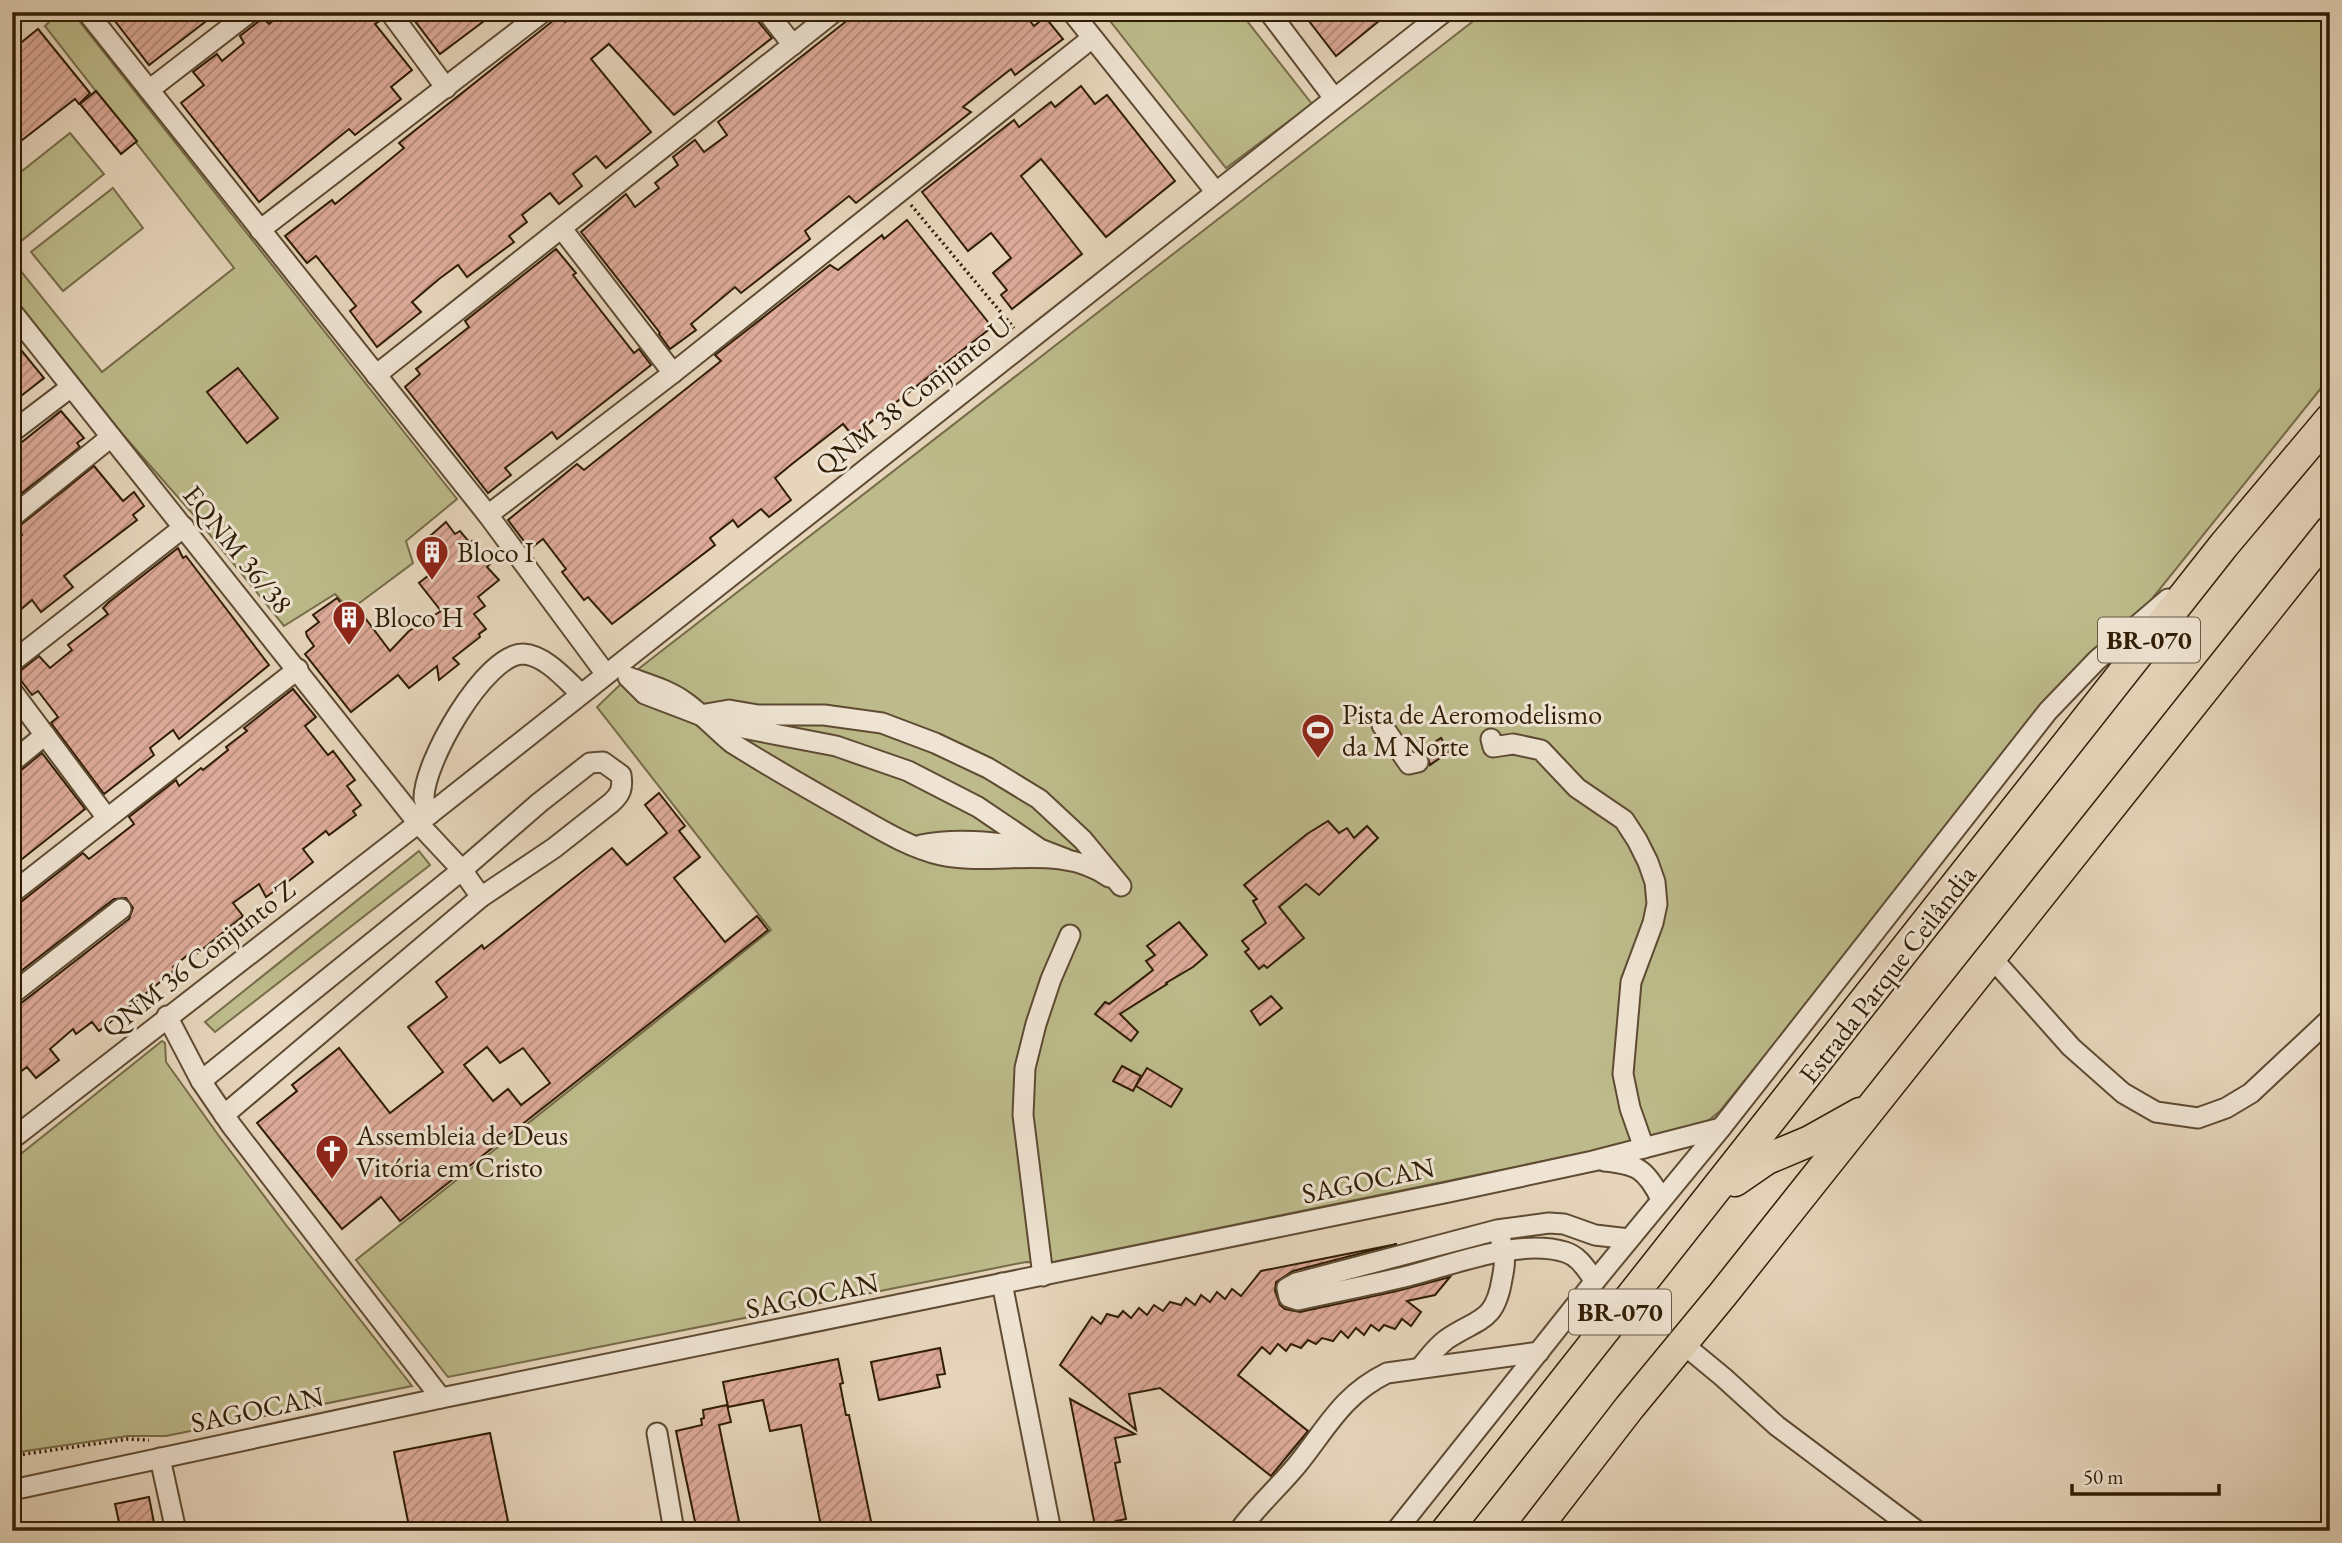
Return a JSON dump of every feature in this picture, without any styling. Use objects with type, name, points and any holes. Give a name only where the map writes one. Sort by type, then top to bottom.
[{"type":"highway","name":"Estrada Parque Ceilândia","points":[[1446,1531],[2224,545],[2330,418]]},
{"type":"highway","name":"BR-070","points":[[1534,1531],[1629,1408],[1768,1238],[2330,531]]},
{"type":"highway","points":[[1768,1238],[1785,1187],[1801,1101],[1815,1065]]},
{"type":"highway","points":[[1701,1210],[1743,1174],[1872,1106]]},
{"type":"street","points":[[88,12],[488,515],[606,673]]},
{"type":"street","points":[[149,90],[250,12]]},
{"type":"street","points":[[390,12],[446,88]]},
{"type":"street","points":[[260,230],[543,12]]},
{"type":"street","points":[[768,12],[793,45]]},
{"type":"street","points":[[376,375],[834,12]]},
{"type":"street","points":[[1072,12],[1215,191]]},
{"type":"street","points":[[1269,12],[1334,98]]},
{"type":"street","name":"QNM 38 Conjunto U","points":[[424,818],[1444,12]]},
{"type":"street","points":[[488,515],[673,373],[1092,38]]},
{"type":"street","points":[[562,229],[673,373]]},
{"type":"street","name":"EQNM 36/38","points":[[12,312],[298,669],[424,818],[481,897]]},
{"type":"street","points":[[12,432],[71,387]]},
{"type":"street","points":[[12,517],[111,436]]},
{"type":"street","points":[[12,662],[184,527]]},
{"type":"street","points":[[1396,1531],[1595,1280],[1721,1128],[2048,711],[2097,660],[2174,594],[2224,545]]},
{"type":"street","points":[[424,818],[425,789],[444,737],[466,704],[499,665],[511,656],[534,656],[580,693]]},
{"type":"street","points":[[12,894],[298,669]]},
{"type":"street","points":[[12,691],[107,818]]},
{"type":"street","points":[[729,710],[758,715],[824,715],[882,723],[935,743],[988,768],[1039,799],[1083,840],[1121,886],[1097,869],[1040,849],[978,807],[908,771],[836,746],[727,725],[700,715],[729,710]]},
{"type":"street","points":[[700,715],[732,743],[789,778],[892,836],[917,846],[940,855],[963,858],[1066,859]]},
{"type":"street","points":[[1382,725],[1409,764],[1418,762]]},
{"type":"street","points":[[12,762],[46,735]]},
{"type":"street","points":[[1491,739],[1493,747],[1513,744],[1541,750],[1577,788],[1623,820],[1648,862],[1655,881],[1657,904],[1653,923],[1631,982],[1623,1074],[1630,1108],[1644,1148]]},
{"type":"street","points":[[201,1082],[590,763],[603,762],[621,775],[623,786],[619,796],[611,803],[554,848],[481,897],[224,1115]]},
{"type":"street","name":"QNM 36 Conjunto Z","points":[[12,1139],[424,818]]},
{"type":"street","points":[[917,846],[937,842],[978,842],[1040,849]]},
{"type":"street","points":[[12,994],[121,909]]},
{"type":"street","points":[[1042,1276],[1023,1115],[1025,1068],[1051,979],[1070,936]]},
{"type":"street","points":[[1991,957],[2071,1047],[2123,1093],[2156,1112],[2198,1118],[2226,1108],[2251,1093],[2330,1019]]},
{"type":"street","points":[[167,1016],[201,1082],[224,1115],[441,1398]]},
{"type":"street","name":"SAGOCAN","points":[[12,1490],[441,1398],[1593,1161],[1721,1128]]},
{"type":"street","name":"SAGOCAN","points":[[1593,1161],[1626,1163],[1642,1170],[1661,1199]]},
{"type":"street","points":[[1595,1280],[1577,1257],[1543,1248],[1505,1251],[1406,1277],[1298,1300],[1289,1297],[1287,1288],[1296,1283],[1497,1230],[1549,1223],[1564,1224],[1595,1235],[1629,1239]]},
{"type":"street","points":[[1421,1367],[1437,1347],[1479,1322],[1494,1308],[1500,1290],[1505,1251],[1497,1230]]},
{"type":"street","points":[[1002,1283],[1051,1531]]},
{"type":"street","points":[[1683,1344],[1777,1426],[1917,1531]]},
{"type":"street","points":[[1239,1531],[1250,1515],[1298,1465],[1347,1399],[1367,1382],[1387,1373],[1421,1367],[1539,1352]]},
{"type":"street","points":[[657,1433],[674,1531]]},
{"type":"street","points":[[160,1458],[176,1531]]},
{"type":"street","name":"SAGOCAN","points":[[12,1481],[42,1482]]},
{"type":"path","points":[[901,192],[1025,341]]},
{"type":"shaded area","points":[[59,12],[72,12],[457,499],[406,541],[413,563],[350,610],[335,594],[284,626],[198,520],[125,437],[12,295],[12,260],[102,372],[234,268],[45,26]]},
{"type":"shaded area","points":[[1103,12],[1240,12],[1312,104],[1226,168]]},
{"type":"shaded area","points":[[1485,12],[2330,12],[2330,377],[2143,610],[2072,673],[1720,1111],[1702,1126],[1642,1141],[1048,1263],[1026,1262],[448,1377],[356,1260],[771,930],[597,707],[628,677]]},
{"type":"shaded area","points":[[70,133],[104,174],[20,242],[12,232],[12,179]]},
{"type":"shaded area","points":[[113,188],[143,228],[63,291],[31,252]]},
{"type":"shaded area","points":[[419,851],[430,865],[215,1032],[205,1022]]},
{"type":"shaded area","points":[[162,1041],[165,1043],[166,1062],[219,1136],[412,1386],[166,1436],[128,1436],[12,1453],[12,1161]]},
{"type":"building","points":[[108,12],[218,12],[149,65]]},
{"type":"building","points":[[284,12],[378,12],[381,20],[375,24],[412,70],[391,87],[401,99],[355,135],[349,129],[259,202],[181,103],[204,85],[193,72],[217,54],[222,61],[244,43],[240,36],[263,18],[269,24]]},
{"type":"building","points":[[408,12],[496,12],[440,54]]},
{"type":"building","points":[[578,12],[735,12],[742,21],[755,12],[757,20],[772,38],[674,115],[609,44],[591,59],[651,132],[606,168],[596,156],[573,174],[582,186],[559,204],[550,193],[522,215],[527,222],[509,236],[514,242],[467,277],[458,265],[439,279],[412,302],[421,312],[377,347],[350,311],[356,306],[316,256],[307,263],[285,236],[332,200],[335,204],[404,148],[399,143],[559,16],[565,22]]},
{"type":"building","points":[[858,12],[1023,12],[1034,26],[1045,17],[1063,39],[1015,75],[1011,69],[963,107],[971,112],[856,203],[849,196],[805,231],[810,239],[741,293],[735,287],[691,324],[696,330],[670,349],[581,232],[626,194],[635,207],[659,188],[655,183],[678,165],[673,157],[695,140],[704,152],[727,135],[718,122]]},
{"type":"building","points":[[1302,12],[1390,12],[1336,56]]},
{"type":"building","points":[[38,29],[90,93],[79,104],[75,99],[12,148],[12,50]]},
{"type":"building","points":[[1081,86],[1095,104],[1107,95],[1175,181],[1106,237],[1041,159],[1021,176],[1082,254],[1012,309],[1001,295],[1007,290],[993,273],[1011,258],[991,233],[968,251],[922,192],[1014,120],[1019,127],[1051,102],[1055,107]]},
{"type":"building","points":[[96,91],[137,141],[121,154],[80,104]]},
{"type":"building","points":[[907,220],[992,327],[853,436],[843,424],[775,478],[791,500],[769,517],[761,509],[738,527],[733,520],[710,538],[715,545],[612,624],[588,597],[584,600],[562,572],[566,569],[543,539],[530,549],[508,520],[577,464],[584,470],[721,361],[715,355],[830,265],[838,270],[882,235],[884,239]]},
{"type":"building","points":[[556,249],[634,353],[639,349],[651,365],[557,439],[552,432],[505,468],[511,475],[488,493],[405,387],[420,374],[416,369],[469,327],[465,321]]},
{"type":"building","points":[[12,339],[44,378],[12,403]]},
{"type":"building","points":[[238,368],[278,418],[247,443],[207,392]]},
{"type":"building","points":[[61,411],[84,438],[77,443],[80,447],[12,501],[12,450]]},
{"type":"building","points":[[94,466],[123,501],[134,492],[144,506],[133,515],[137,520],[64,576],[73,587],[41,612],[32,600],[12,617],[12,541],[22,535],[17,528]]},
{"type":"building","points":[[446,522],[455,534],[460,531],[470,543],[472,541],[490,564],[487,567],[499,580],[478,597],[485,606],[474,614],[486,629],[453,658],[459,664],[439,680],[437,666],[409,688],[398,675],[351,712],[305,654],[314,646],[306,632],[319,622],[313,615],[337,598],[351,616],[359,610],[390,651],[409,631],[441,611],[419,583],[438,568],[421,544]]},
{"type":"building","points":[[178,548],[183,558],[186,556],[269,665],[179,739],[173,730],[150,748],[154,755],[104,794],[51,723],[58,717],[38,691],[32,695],[16,674],[39,656],[50,668],[72,650],[68,645],[108,614],[103,608],[109,602]]},
{"type":"building","points":[[293,689],[316,717],[305,726],[328,755],[333,751],[355,780],[347,786],[361,805],[353,811],[356,815],[329,835],[326,831],[303,849],[313,862],[290,880],[266,897],[259,884],[233,903],[243,916],[198,953],[195,949],[173,967],[175,970],[99,1031],[92,1022],[76,1034],[73,1029],[50,1049],[59,1060],[36,1078],[27,1067],[12,1078],[12,1006],[20,1004],[129,919],[133,908],[126,898],[114,899],[12,978],[12,909],[83,853],[89,859],[134,824],[129,817],[176,780],[179,786],[201,768],[203,770],[247,731],[244,728]]},
{"type":"building","points":[[1441,738],[1450,751],[1430,765],[1427,754],[1422,751]]},
{"type":"building","points":[[42,753],[85,809],[12,867],[12,774],[20,771]]},
{"type":"building","points":[[659,793],[685,826],[679,831],[700,857],[674,878],[725,942],[757,916],[768,930],[400,1221],[381,1197],[342,1229],[257,1123],[297,1091],[292,1085],[339,1048],[390,1113],[443,1072],[408,1027],[447,997],[436,982],[482,945],[484,949],[612,848],[627,865],[667,833],[645,805]],"holes":[[[487,1047],[500,1063],[523,1048],[550,1083],[521,1105],[508,1089],[493,1101],[464,1065]]]},
{"type":"building","points":[[1328,821],[1339,833],[1347,828],[1354,838],[1367,826],[1378,838],[1319,895],[1306,884],[1279,907],[1304,938],[1267,968],[1264,965],[1259,969],[1245,952],[1249,949],[1242,941],[1266,923],[1253,901],[1257,899],[1244,885],[1307,834]]},
{"type":"building","points":[[1179,922],[1207,955],[1120,1014],[1138,1032],[1131,1041],[1095,1014],[1105,1002],[1109,1004],[1153,970],[1146,961],[1155,955],[1147,946]]},
{"type":"building","points":[[1271,996],[1282,1008],[1260,1025],[1251,1011]]},
{"type":"building","points":[[1122,1066],[1141,1076],[1133,1091],[1113,1081]]},
{"type":"building","points":[[1147,1068],[1182,1089],[1171,1107],[1136,1086]]},
{"type":"building","points":[[1397,1244],[1293,1271],[1276,1282],[1275,1291],[1280,1305],[1285,1309],[1300,1312],[1450,1277],[1435,1295],[1407,1301],[1421,1312],[1411,1326],[1402,1319],[1395,1329],[1384,1325],[1379,1331],[1371,1325],[1364,1335],[1356,1328],[1348,1338],[1341,1331],[1333,1341],[1322,1338],[1316,1344],[1308,1340],[1301,1348],[1291,1344],[1286,1351],[1278,1344],[1270,1354],[1262,1347],[1238,1375],[1308,1431],[1271,1476],[1160,1388],[1129,1394],[1136,1430],[1060,1365],[1092,1317],[1101,1324],[1107,1314],[1118,1317],[1123,1311],[1131,1318],[1139,1308],[1147,1315],[1154,1305],[1163,1311],[1170,1302],[1181,1305],[1186,1298],[1195,1305],[1201,1295],[1210,1302],[1217,1292],[1225,1299],[1232,1289],[1241,1296],[1261,1271]]},
{"type":"building","points":[[940,1348],[945,1374],[937,1375],[940,1387],[879,1400],[871,1362]]},
{"type":"building","points":[[838,1359],[846,1415],[849,1415],[873,1531],[822,1531],[801,1425],[770,1431],[763,1400],[728,1407],[723,1382]]},
{"type":"building","points":[[1070,1399],[1135,1434],[1115,1438],[1120,1462],[1115,1463],[1126,1519],[1116,1521],[1118,1531],[1096,1531]]},
{"type":"building","points":[[727,1405],[731,1422],[719,1425],[741,1531],[697,1531],[676,1431],[702,1425],[703,1410]]},
{"type":"building","points":[[490,1433],[510,1531],[410,1531],[394,1452]]},
{"type":"building","points":[[149,1497],[155,1528],[121,1531],[115,1504]]},
{"type":"place","name":"Bloco I","points":[[432,582]]},
{"type":"place","name":"Bloco H","points":[[349,647]]},
{"type":"place","name":"Pista de Aeromodelismo da M Norte","points":[[1318,760]]},
{"type":"place","name":"Assembleia de Deus Vitória em Cristo","points":[[332,1181]]}]
